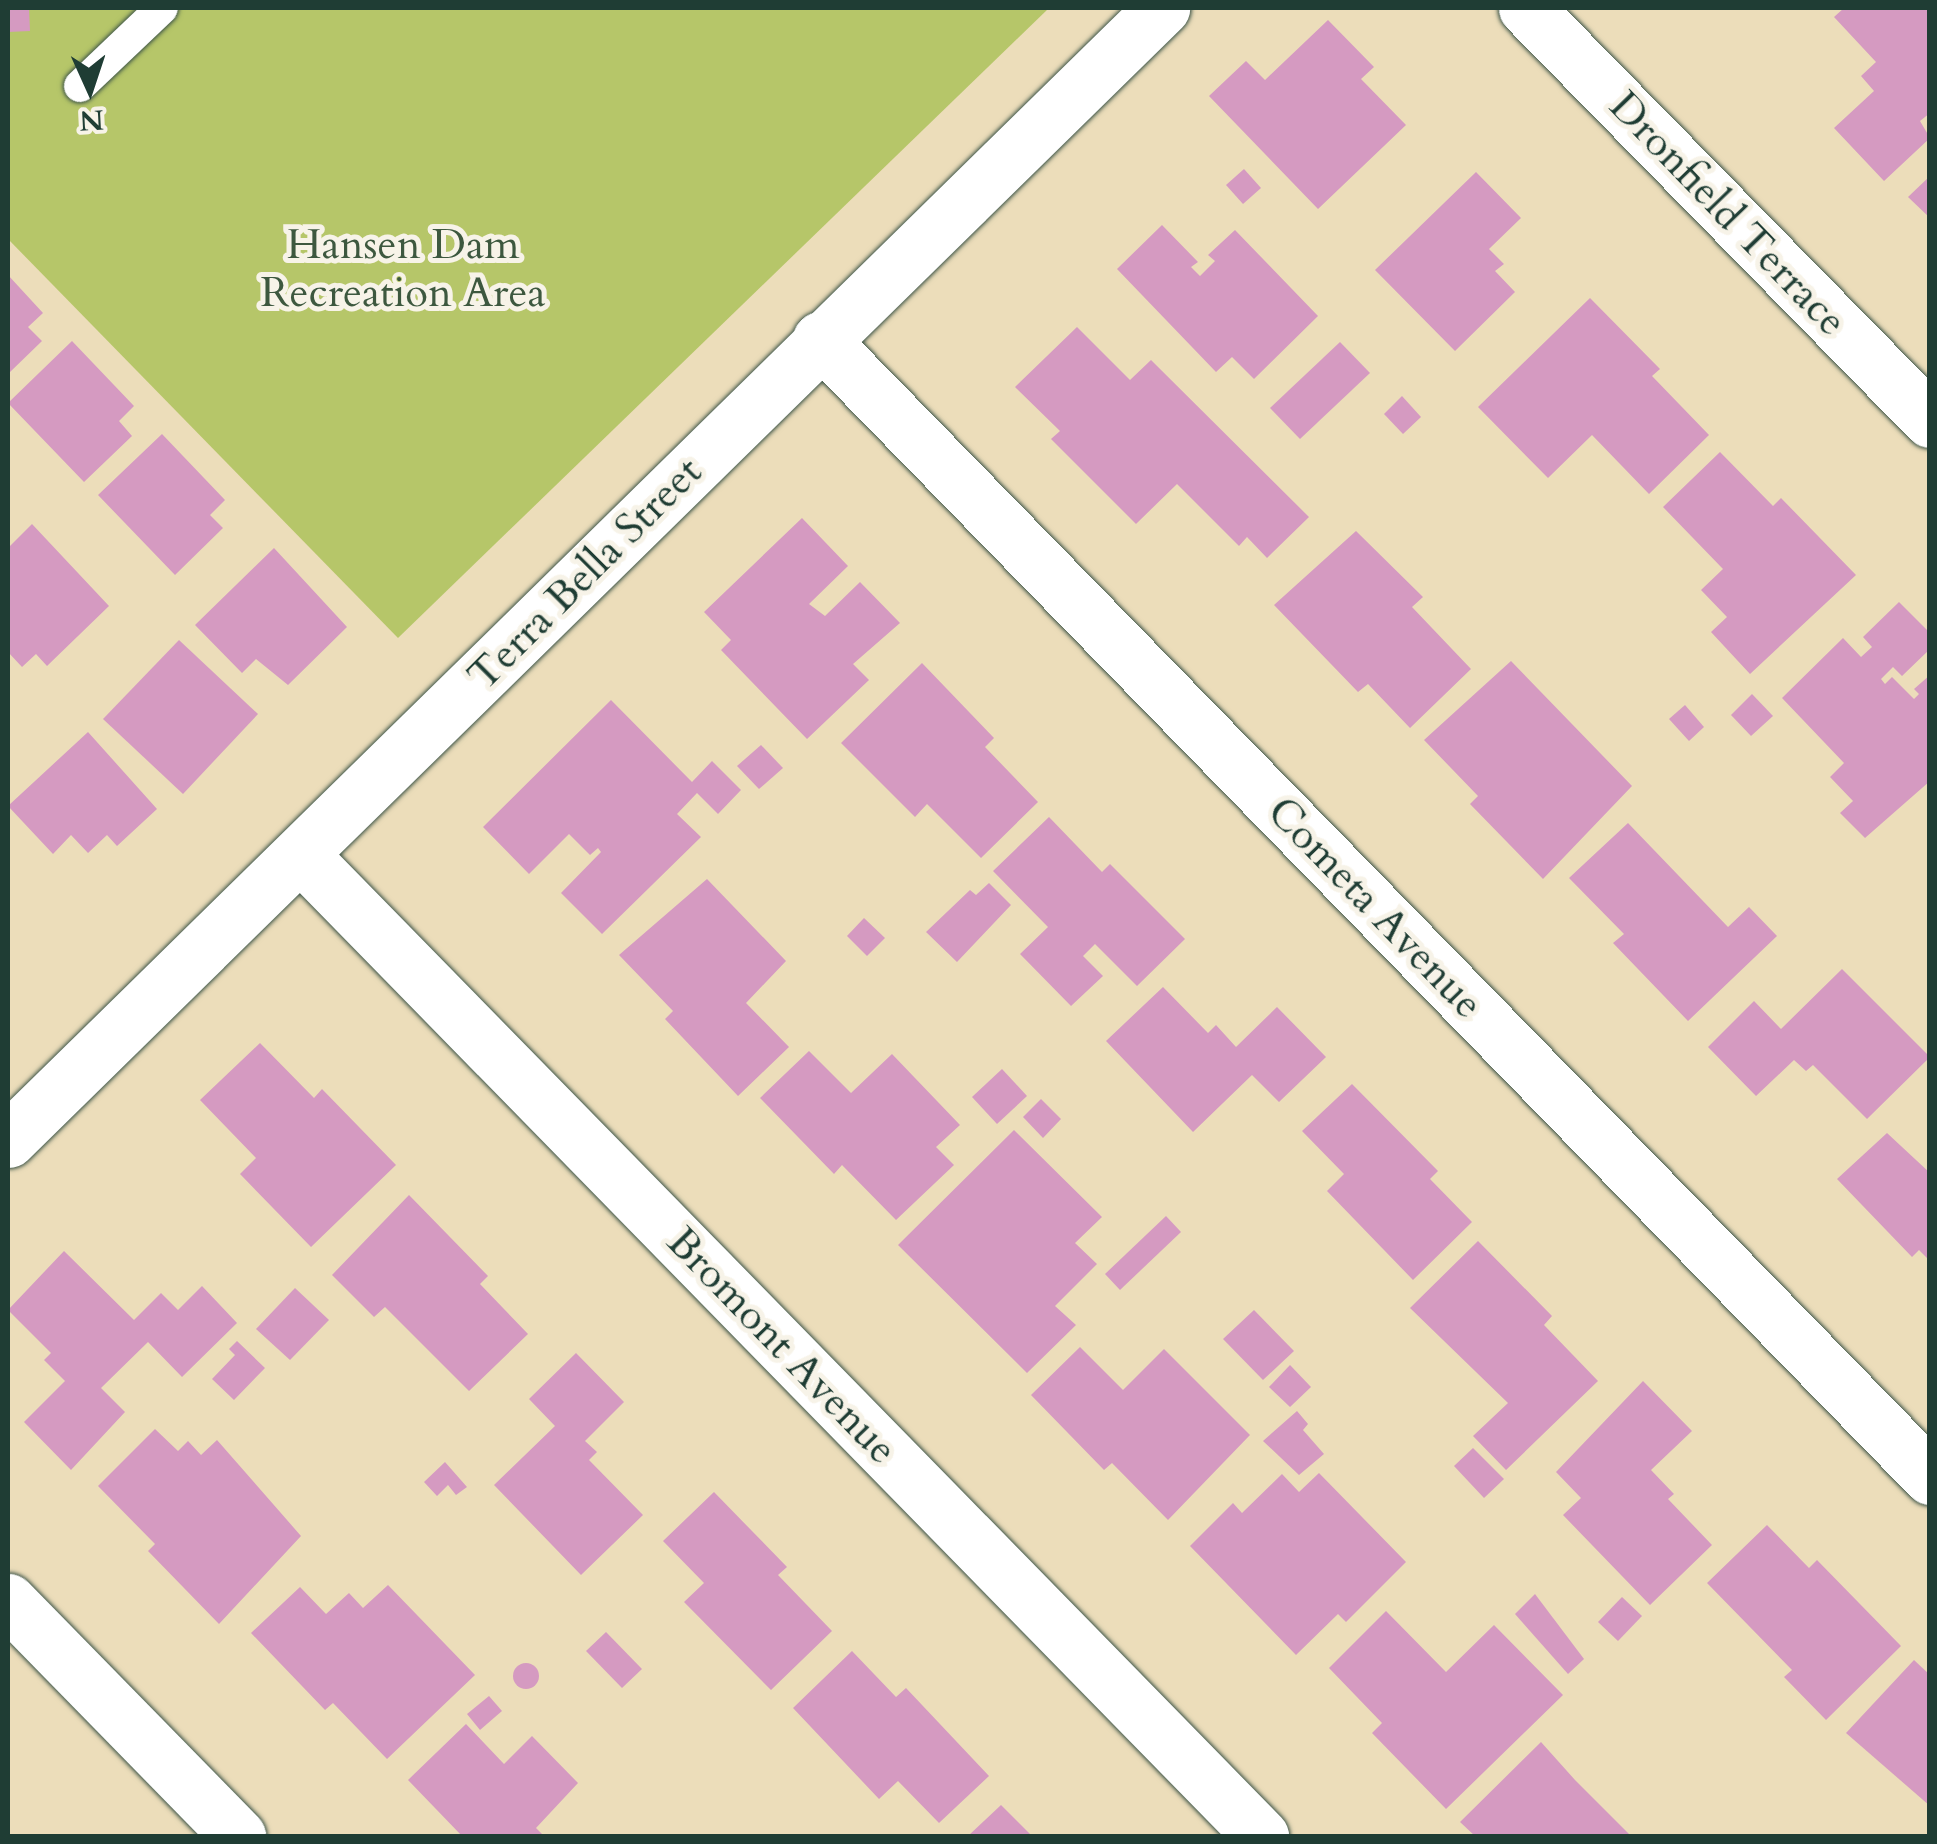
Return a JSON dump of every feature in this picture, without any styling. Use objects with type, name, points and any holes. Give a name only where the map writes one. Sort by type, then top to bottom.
[{"type":"street","name":"Terra Bella Street","points":[[8,1140],[303,857],[820,339],[1162,8]]},
{"type":"street","name":"Dronfield Terrace","points":[[1526,8],[1930,420]]},
{"type":"street","name":"Cometa Avenue","points":[[820,339],[1930,1477]]},
{"type":"street","name":"Bromont Avenue","points":[[303,857],[1261,1836]]},
{"type":"street","points":[[8,1601],[238,1836]]},
{"type":"lane","points":[[80,86],[162,8]]},
{"type":"green space","name":"Hansen Dam Recreation Area","points":[[8,8],[1049,8],[398,638],[8,239]]},
{"type":"building","points":[[8,8],[29,8],[30,31],[8,32]]},
{"type":"building","points":[[1844,8],[1930,8],[1930,113],[1920,121],[1930,138],[1884,181],[1834,128],[1874,91],[1861,76],[1876,62],[1834,17]]},
{"type":"building","points":[[1328,20],[1374,67],[1361,79],[1406,125],[1318,209],[1209,96],[1246,61],[1265,80]]},
{"type":"building","points":[[1244,169],[1261,188],[1243,204],[1226,185]]},
{"type":"building","points":[[1476,172],[1521,218],[1489,249],[1504,264],[1495,271],[1515,292],[1455,351],[1375,270]]},
{"type":"building","points":[[1930,176],[1930,218],[1908,197]]},
{"type":"building","points":[[1162,225],[1198,262],[1191,267],[1200,276],[1215,261],[1208,255],[1235,230],[1318,316],[1254,379],[1232,357],[1216,372],[1117,269]]},
{"type":"building","points":[[8,275],[43,313],[28,327],[42,341],[8,374]]},
{"type":"building","points":[[1590,298],[1660,369],[1652,376],[1709,435],[1649,494],[1592,435],[1548,478],[1478,407]]},
{"type":"building","points":[[1077,327],[1130,380],[1151,360],[1309,517],[1267,558],[1247,537],[1239,546],[1177,484],[1136,524],[1051,439],[1060,431],[1015,387]]},
{"type":"building","points":[[72,341],[134,406],[119,421],[132,436],[84,482],[8,403]]},
{"type":"building","points":[[1340,342],[1370,373],[1300,439],[1270,408]]},
{"type":"building","points":[[1402,396],[1421,417],[1403,434],[1384,414]]},
{"type":"building","points":[[162,434],[225,500],[210,515],[223,528],[175,575],[98,495]]},
{"type":"building","points":[[1720,452],[1773,506],[1781,498],[1856,575],[1750,674],[1711,632],[1727,617],[1701,590],[1723,569],[1663,507]]},
{"type":"building","points":[[802,518],[848,566],[809,604],[825,616],[860,582],[900,623],[853,664],[869,680],[807,739],[721,650],[731,640],[704,612]]},
{"type":"building","points":[[32,524],[109,606],[47,666],[36,654],[22,667],[8,652],[8,548]]},
{"type":"building","points":[[1356,531],[1423,597],[1412,607],[1471,669],[1410,728],[1368,684],[1358,692],[1274,605]]},
{"type":"building","points":[[274,548],[347,627],[288,685],[256,659],[242,673],[195,625]]},
{"type":"building","points":[[1899,602],[1930,633],[1930,649],[1902,676],[1893,667],[1881,679],[1885,684],[1892,677],[1914,699],[1919,694],[1914,689],[1930,675],[1930,781],[1865,838],[1840,813],[1853,801],[1830,777],[1844,763],[1782,698],[1843,638],[1861,657],[1872,647],[1863,637]]},
{"type":"building","points":[[179,640],[258,714],[183,794],[103,719]]},
{"type":"building","points":[[1511,661],[1632,786],[1543,879],[1470,804],[1478,796],[1424,740]]},
{"type":"building","points":[[922,663],[994,738],[985,747],[1038,802],[981,858],[927,804],[915,817],[841,743]]},
{"type":"building","points":[[1752,694],[1773,716],[1751,736],[1731,715]]},
{"type":"building","points":[[611,700],[692,782],[712,761],[741,790],[718,814],[697,793],[677,814],[701,837],[602,934],[561,893],[601,852],[598,848],[590,855],[569,834],[529,874],[483,827]]},
{"type":"building","points":[[1685,705],[1704,727],[1689,741],[1669,719]]},
{"type":"building","points":[[88,732],[157,809],[117,846],[107,835],[88,853],[71,835],[53,854],[8,806]]},
{"type":"building","points":[[761,745],[783,768],[759,789],[737,766]]},
{"type":"building","points":[[1049,817],[1102,872],[1110,864],[1185,939],[1137,986],[1095,944],[1083,956],[1103,976],[1071,1006],[1020,954],[1048,927],[993,871]]},
{"type":"building","points":[[1628,823],[1728,927],[1749,907],[1777,936],[1688,1021],[1613,943],[1624,934],[1569,878]]},
{"type":"building","points":[[707,879],[786,961],[746,1003],[789,1047],[738,1096],[665,1019],[673,1011],[619,955]]},
{"type":"building","points":[[989,883],[1011,905],[957,962],[926,932],[970,890],[976,895]]},
{"type":"building","points":[[864,918],[885,938],[867,956],[847,936]]},
{"type":"building","points":[[1842,969],[1930,1057],[1867,1119],[1813,1065],[1806,1071],[1794,1060],[1756,1096],[1708,1047],[1754,1001],[1781,1029]]},
{"type":"building","points":[[1163,987],[1208,1033],[1216,1025],[1236,1047],[1277,1007],[1326,1057],[1279,1102],[1252,1075],[1193,1132],[1106,1041]]},
{"type":"building","points":[[260,1043],[314,1098],[322,1089],[396,1165],[311,1247],[240,1174],[256,1158],[200,1100]]},
{"type":"building","points":[[809,1051],[851,1093],[892,1054],[960,1125],[936,1147],[954,1165],[896,1220],[842,1165],[834,1174],[760,1098]]},
{"type":"building","points":[[1002,1069],[1027,1096],[997,1124],[972,1097]]},
{"type":"building","points":[[1352,1084],[1438,1171],[1430,1179],[1472,1222],[1413,1280],[1327,1191],[1344,1174],[1302,1131]]},
{"type":"building","points":[[1041,1099],[1061,1119],[1043,1138],[1023,1117]]},
{"type":"building","points":[[1014,1130],[1102,1217],[1075,1243],[1097,1264],[1055,1306],[1076,1325],[1027,1373],[898,1245]]},
{"type":"building","points":[[1887,1133],[1930,1173],[1930,1261],[1919,1250],[1912,1257],[1837,1179]]},
{"type":"building","points":[[409,1195],[488,1276],[480,1284],[528,1334],[469,1391],[385,1307],[374,1317],[332,1275]]},
{"type":"building","points":[[1166,1216],[1181,1232],[1120,1290],[1105,1274]]},
{"type":"building","points":[[1478,1241],[1552,1316],[1544,1325],[1598,1381],[1506,1470],[1473,1436],[1508,1403],[1410,1308]]},
{"type":"building","points":[[64,1251],[134,1320],[161,1293],[178,1310],[202,1286],[237,1323],[182,1377],[148,1342],[101,1388],[125,1412],[71,1470],[24,1422],[65,1381],[44,1360],[51,1353],[8,1310]]},
{"type":"building","points":[[295,1288],[329,1320],[290,1360],[256,1329]]},
{"type":"building","points":[[1254,1310],[1294,1351],[1263,1380],[1223,1339]]},
{"type":"building","points":[[237,1341],[265,1368],[234,1400],[212,1379],[235,1355],[229,1349]]},
{"type":"building","points":[[1080,1347],[1123,1390],[1164,1349],[1250,1435],[1168,1520],[1112,1463],[1104,1470],[1031,1395]]},
{"type":"building","points":[[576,1353],[624,1402],[585,1441],[597,1452],[589,1460],[643,1515],[581,1575],[494,1485],[555,1426],[529,1399]]},
{"type":"building","points":[[1290,1365],[1311,1387],[1290,1407],[1269,1387]]},
{"type":"building","points":[[1643,1381],[1692,1431],[1651,1470],[1674,1494],[1668,1499],[1712,1545],[1650,1605],[1563,1515],[1581,1498],[1556,1472]]},
{"type":"building","points":[[1297,1411],[1308,1424],[1303,1430],[1324,1454],[1299,1475],[1263,1441]]},
{"type":"building","points":[[155,1429],[178,1451],[188,1441],[201,1455],[217,1440],[301,1536],[219,1624],[148,1551],[155,1544],[98,1486]]},
{"type":"building","points":[[1473,1448],[1504,1479],[1484,1498],[1454,1466]]},
{"type":"building","points":[[445,1462],[467,1487],[456,1495],[448,1485],[437,1496],[424,1482]]},
{"type":"building","points":[[1319,1473],[1406,1562],[1346,1622],[1338,1614],[1296,1655],[1190,1546],[1233,1503],[1242,1513],[1282,1474],[1299,1492]]},
{"type":"building","points":[[714,1492],[787,1567],[778,1575],[832,1631],[771,1690],[684,1602],[704,1583],[663,1541]]},
{"type":"building","points":[[1767,1525],[1809,1568],[1817,1560],[1901,1646],[1826,1720],[1784,1677],[1792,1670],[1707,1583]]},
{"type":"building","points":[[388,1585],[475,1675],[387,1759],[333,1703],[325,1710],[251,1633],[300,1587],[326,1614],[349,1593],[363,1608]]},
{"type":"building","points":[[1535,1594],[1584,1659],[1568,1674],[1515,1614]]},
{"type":"building","points":[[1622,1597],[1642,1616],[1618,1641],[1598,1622]]},
{"type":"building","points":[[1386,1611],[1446,1672],[1494,1625],[1563,1695],[1446,1809],[1372,1733],[1382,1723],[1329,1668]]},
{"type":"building","points":[[606,1632],[642,1669],[622,1688],[586,1651]]},
{"type":"building","points":[[852,1651],[896,1697],[906,1688],[989,1776],[939,1823],[898,1781],[879,1799],[793,1708]]},
{"type":"building","points":[[1914,1660],[1930,1675],[1930,1806],[1846,1733]]},
{"type":"building","points":[[526,1663],[535,1667],[539,1676],[535,1685],[526,1689],[517,1685],[513,1676],[517,1667]]},
{"type":"building","points":[[489,1696],[502,1711],[480,1730],[467,1714]]},
{"type":"building","points":[[466,1724],[504,1764],[532,1736],[578,1783],[536,1828],[544,1836],[462,1836],[408,1780]]},
{"type":"building","points":[[1541,1742],[1631,1836],[1475,1836],[1460,1822]]},
{"type":"building","points":[[1001,1805],[1032,1836],[968,1836]]}]
